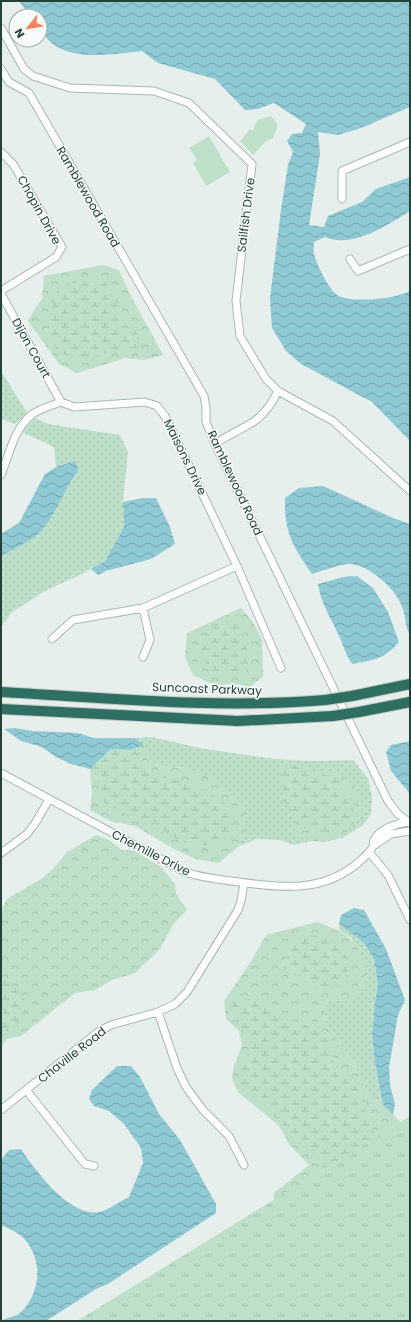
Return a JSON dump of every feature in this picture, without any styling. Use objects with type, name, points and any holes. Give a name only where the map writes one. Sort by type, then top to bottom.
[{"type":"highway","name":"Suncoast Parkway","points":[[1,692],[226,704],[272,704],[325,700],[410,684]]},
{"type":"highway","points":[[1,709],[238,721],[333,716],[410,702]]},
{"type":"street","name":"Sailfish Drive","points":[[1,28],[24,69],[33,76],[70,88],[154,91],[189,103],[252,164],[236,301],[240,336],[266,379],[278,391],[333,421],[410,491]]},
{"type":"street","name":"Ramblewood Road","points":[[1,69],[9,82],[28,93],[204,396],[206,422],[216,444],[388,802],[398,814],[409,823]]},
{"type":"street","points":[[342,198],[342,171],[410,142]]},
{"type":"street","name":"Chopin Drive","points":[[1,152],[13,164],[62,247],[56,257],[1,292]]},
{"type":"street","points":[[350,259],[358,271],[410,249]]},
{"type":"street","name":"Dijon Court","points":[[1,292],[61,402]]},
{"type":"street","points":[[216,444],[252,424],[262,416],[270,407],[278,391]]},
{"type":"street","points":[[1,475],[19,428],[31,416],[61,402]]},
{"type":"street","name":"Maisons Drive","points":[[61,402],[74,407],[145,402],[157,406],[165,416],[237,566],[281,668]]},
{"type":"street","points":[[52,639],[73,620],[143,608],[237,566]]},
{"type":"street","points":[[143,608],[150,640],[143,657]]},
{"type":"street","name":"Chemille Drive","points":[[1,773],[185,872],[200,877],[284,888],[314,885],[344,872],[389,831],[409,823]]},
{"type":"street","points":[[1,853],[26,834],[36,822],[49,799]]},
{"type":"street","name":"Chemille Drive","points":[[389,831],[389,822],[398,814]]},
{"type":"street","name":"Chemille Drive","points":[[389,831],[410,831]]},
{"type":"street","points":[[371,849],[388,875],[410,920]]},
{"type":"street","name":"Chaville Road","points":[[1,1110],[98,1032],[111,1025],[158,1012],[175,1004],[187,992],[238,910],[244,883]]},
{"type":"street","points":[[158,1012],[177,1068],[186,1087],[203,1110],[229,1136],[244,1165]]},
{"type":"street","points":[[26,1091],[85,1164],[94,1166]]},
{"type":"green space","points":[[271,116],[278,125],[273,138],[265,142],[253,155],[240,141],[250,129],[253,131],[257,120]]},
{"type":"green space","points":[[209,136],[230,172],[206,186],[193,163],[197,160],[189,148]]},
{"type":"green space","points":[[103,265],[119,270],[134,302],[163,355],[144,360],[126,358],[77,373],[59,364],[28,321],[42,299],[44,276]]},
{"type":"green space","points":[[81,281],[106,283],[117,303],[120,321],[137,332],[138,348],[121,348],[85,359],[58,353],[46,328],[50,311],[59,287]]},
{"type":"green space","points":[[1,371],[27,413],[15,424],[1,419]]},
{"type":"green space","points":[[35,418],[48,424],[120,435],[128,452],[123,502],[124,527],[105,561],[82,574],[47,590],[12,612],[1,627],[1,557],[40,532],[79,470],[74,461],[56,467],[54,447],[22,432]]},
{"type":"green space","points":[[241,608],[253,622],[262,639],[263,677],[250,687],[236,684],[214,685],[193,675],[185,657],[187,633]]},
{"type":"green space","points":[[235,623],[243,630],[248,651],[248,664],[243,673],[209,671],[201,650],[204,636],[218,624]]},
{"type":"green space","points":[[151,737],[205,749],[276,759],[310,761],[353,760],[368,778],[372,797],[371,814],[363,825],[344,837],[326,842],[311,841],[294,845],[280,840],[256,839],[238,847],[245,829],[182,768],[152,765],[144,745],[135,738]]},
{"type":"green space","points":[[144,745],[152,765],[182,768],[211,777],[242,802],[247,815],[245,829],[238,847],[219,863],[196,859],[174,849],[135,826],[110,821],[90,810],[92,794],[90,769],[104,755],[130,750]]},
{"type":"green space","points":[[144,745],[141,765],[152,775],[193,783],[228,805],[235,821],[233,838],[213,844],[193,846],[173,837],[159,825],[138,820],[103,802],[100,785],[90,769],[111,749],[130,750]]},
{"type":"green space","points":[[280,766],[303,766],[323,775],[339,776],[343,793],[354,798],[354,813],[340,829],[324,835],[308,832],[283,800]]},
{"type":"green space","points":[[318,770],[341,773],[355,788],[364,807],[344,837],[319,841],[307,840],[294,836],[297,797],[307,773]]},
{"type":"green space","points":[[96,835],[109,840],[122,850],[133,850],[161,867],[175,884],[176,894],[187,910],[174,923],[160,949],[135,973],[112,980],[95,990],[75,993],[21,1036],[7,1039],[1,1047],[1,910],[7,899],[41,879],[55,867],[67,852]]},
{"type":"green space","points":[[317,922],[331,927],[350,938],[356,945],[364,962],[366,989],[349,1000],[327,1001],[323,1018],[353,1063],[371,1099],[383,1105],[401,1122],[274,1200],[274,1193],[309,1165],[290,1145],[279,1126],[238,1092],[232,1078],[234,1066],[242,1046],[239,1031],[226,1019],[224,1001],[252,960],[266,935]]},
{"type":"green space","points":[[339,924],[364,943],[374,959],[378,984],[372,1035],[375,1063],[383,1105],[371,1099],[353,1063],[323,1018],[327,1001],[349,1000],[352,939],[339,930]]},
{"type":"green space","points":[[310,934],[338,943],[351,965],[340,985],[323,994],[283,967],[291,945]]},
{"type":"green space","points":[[1,975],[24,997],[26,1015],[1,1032]]},
{"type":"green space","points":[[252,998],[294,1022],[316,1028],[331,1042],[334,1064],[348,1073],[360,1093],[367,1116],[376,1137],[323,1170],[315,1153],[289,1133],[267,1108],[240,1086],[241,1068],[252,1045],[229,1004]]},
{"type":"green space","points":[[410,1116],[410,1321],[77,1321],[376,1137]]},
{"type":"water","points":[[19,1],[410,1],[410,107],[361,128],[338,135],[318,132],[320,154],[309,225],[324,227],[328,216],[362,202],[376,189],[410,177],[410,211],[381,229],[358,238],[336,240],[325,237],[314,242],[314,253],[324,277],[331,289],[339,296],[364,300],[385,298],[404,294],[410,291],[410,441],[372,402],[301,364],[286,351],[272,328],[270,298],[288,165],[293,152],[287,141],[292,134],[302,133],[306,124],[274,103],[258,109],[245,110],[215,79],[158,63],[142,51],[96,55],[73,53],[62,49],[51,43],[48,39],[48,8],[24,8]]},
{"type":"water","points":[[75,461],[79,470],[47,524],[37,535],[1,557],[1,534],[19,523],[45,474],[56,467]]},
{"type":"water","points":[[323,486],[393,518],[410,524],[410,635],[400,602],[389,587],[375,574],[359,566],[347,564],[312,574],[295,547],[286,521],[285,498],[299,488]]},
{"type":"water","points":[[143,498],[156,498],[170,527],[175,544],[151,559],[106,571],[98,575],[91,569],[105,561],[124,527],[123,502]]},
{"type":"water","points":[[357,576],[373,588],[388,612],[399,642],[394,648],[378,658],[352,664],[324,604],[318,584],[343,577]]},
{"type":"water","points":[[15,728],[33,731],[78,733],[94,738],[135,738],[144,745],[130,750],[111,749],[90,769],[71,764],[56,757],[42,747],[21,741],[4,729]]},
{"type":"water","points":[[410,741],[410,794],[391,771],[386,752],[391,745]]},
{"type":"water","points":[[354,908],[364,910],[386,949],[405,1000],[398,1015],[389,1067],[390,1085],[395,1104],[393,1115],[383,1105],[375,1063],[372,1035],[378,984],[374,959],[364,943],[339,924],[341,915]]},
{"type":"water","points":[[117,1066],[131,1066],[140,1077],[159,1114],[180,1140],[216,1204],[216,1213],[108,1284],[96,1289],[46,1321],[1,1321],[18,1315],[27,1305],[33,1295],[37,1274],[36,1263],[28,1243],[20,1235],[1,1225],[1,1160],[9,1150],[21,1149],[35,1169],[54,1191],[77,1208],[88,1212],[103,1211],[129,1197],[143,1163],[141,1148],[124,1124],[109,1111],[94,1106],[89,1099],[92,1090]]}]
